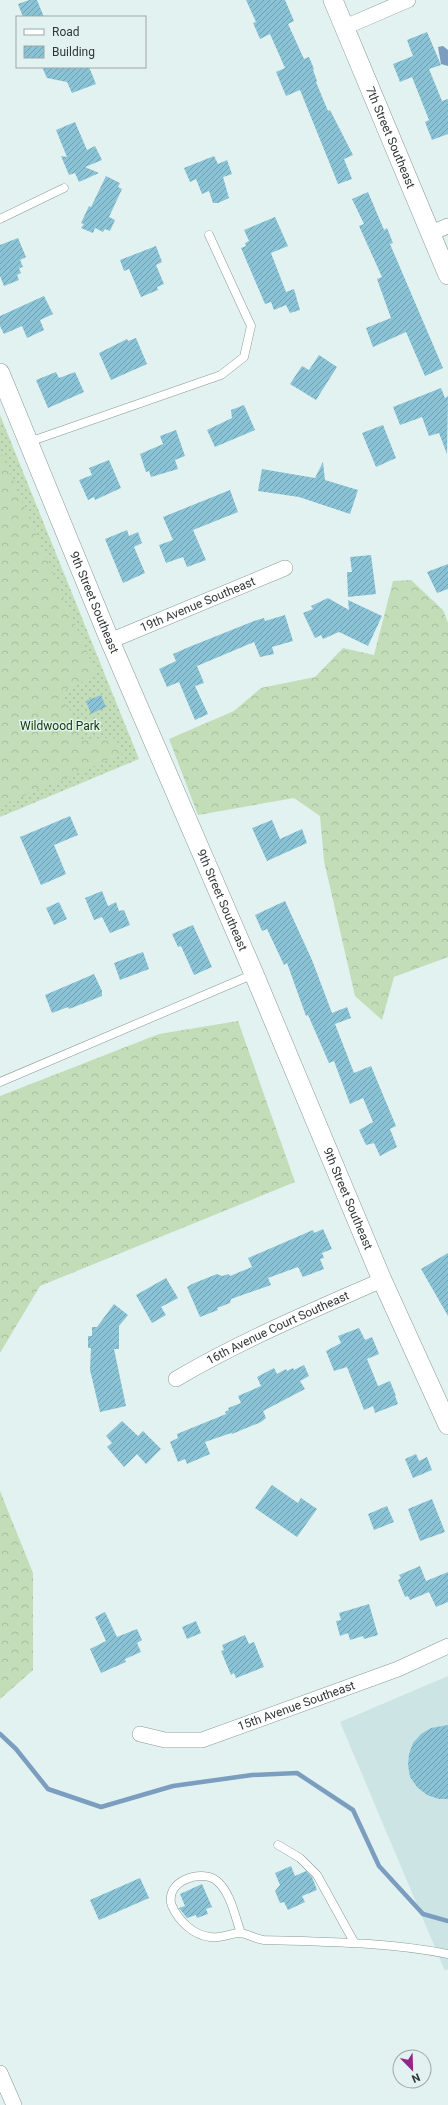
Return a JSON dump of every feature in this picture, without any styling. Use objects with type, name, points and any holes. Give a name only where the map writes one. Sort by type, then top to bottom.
[{"type":"street","name":"7th Street Southeast","points":[[333,0],[448,275]]},
{"type":"street","points":[[344,27],[408,0]]},
{"type":"street","points":[[431,233],[448,226]]},
{"type":"street","name":"9th Street Southeast","points":[[0,373],[110,641],[254,974],[382,1280],[448,1425]]},
{"type":"street","name":"19th Avenue Southeast","points":[[110,641],[285,568]]},
{"type":"street","name":"16th Avenue Court Southeast","points":[[176,1379],[204,1362],[283,1323],[382,1280]]},
{"type":"street","name":"15th Avenue Southeast","points":[[140,1734],[165,1740],[202,1740],[398,1669],[448,1646]]},
{"type":"street","points":[[0,2073],[14,2105]]},
{"type":"lane","points":[[0,219],[64,188]]},
{"type":"lane","points":[[29,442],[220,375],[244,357],[251,326],[209,235]]},
{"type":"lane","points":[[0,1082],[254,974]]},
{"type":"lane","points":[[278,1845],[300,1858],[317,1875],[354,1942]]},
{"type":"lane","points":[[241,1933],[226,1892],[217,1881],[206,1876],[193,1876],[180,1883],[172,1892],[171,1903],[177,1918],[191,1929],[211,1937],[241,1933],[261,1940],[354,1942],[410,1947],[448,1954]]},
{"type":"shaded area","points":[[448,1676],[448,1969],[445,1971],[340,1722]]},
{"type":"green space","name":"Wildwood Park","points":[[0,415],[139,759],[0,817]]},
{"type":"green space","name":"Wildwood Park","points":[[0,450],[97,675],[62,692],[82,739],[114,738],[125,753],[0,806]]},
{"type":"green space","points":[[411,580],[443,610],[448,623],[448,957],[394,977],[382,1020],[355,996],[324,861],[320,816],[294,798],[198,815],[169,739],[234,711],[261,688],[315,677],[343,648],[374,655],[393,581]]},
{"type":"green space","points":[[238,1021],[295,1182],[40,1286],[0,1353],[0,1096],[159,1034]]},
{"type":"green space","points":[[0,1491],[33,1573],[33,1670],[0,1699]]},
{"type":"water","points":[[443,46],[448,50],[448,66],[441,64],[438,47]]},
{"type":"building","points":[[29,0],[37,0],[44,16],[23,16],[18,4]]},
{"type":"building","points":[[246,0],[285,0],[294,21],[288,24],[304,59],[309,57],[314,69],[316,82],[328,111],[330,110],[353,155],[344,159],[352,179],[338,184],[300,90],[286,96],[276,72],[285,68],[270,34],[260,39],[253,23],[256,22]]},
{"type":"building","points":[[427,32],[441,65],[429,69],[442,101],[448,99],[448,134],[432,140],[425,122],[429,120],[412,77],[400,82],[393,64],[413,56],[407,40]]},
{"type":"building","points":[[42,68],[89,68],[96,84],[72,93],[67,82],[47,78]]},
{"type":"building","points":[[75,122],[87,150],[95,146],[102,160],[85,167],[99,173],[79,182],[75,173],[69,175],[61,156],[67,157],[56,130]]},
{"type":"building","points":[[214,156],[218,164],[227,160],[232,174],[223,177],[229,198],[218,203],[213,203],[209,191],[202,194],[196,179],[190,182],[184,168]]},
{"type":"building","points":[[106,176],[120,183],[118,187],[122,189],[109,217],[115,220],[110,231],[105,229],[103,232],[95,228],[93,233],[81,228],[84,224],[81,223],[89,206],[91,207]]},
{"type":"building","points":[[368,192],[384,230],[387,228],[393,243],[390,244],[443,368],[425,376],[406,332],[373,347],[366,328],[391,318],[377,279],[382,277],[359,226],[364,224],[352,199]]},
{"type":"building","points":[[275,217],[288,246],[271,253],[286,292],[294,289],[300,310],[290,313],[286,305],[274,310],[271,302],[265,304],[241,248],[246,246],[245,243],[249,241],[244,230]]},
{"type":"building","points":[[18,238],[26,257],[20,260],[23,267],[19,268],[21,273],[17,275],[19,280],[4,286],[0,276],[0,245]]},
{"type":"building","points":[[156,246],[162,262],[156,265],[164,284],[157,287],[158,290],[141,297],[129,269],[124,271],[120,260]]},
{"type":"building","points":[[44,296],[53,314],[40,320],[44,330],[27,338],[22,326],[4,334],[0,326],[0,316]]},
{"type":"building","points":[[136,338],[147,364],[111,380],[99,353],[127,339],[128,341]]},
{"type":"building","points":[[319,355],[337,367],[316,400],[290,384],[302,366],[309,370]]},
{"type":"building","points":[[56,372],[59,378],[75,372],[84,392],[48,408],[36,380]]},
{"type":"building","points":[[441,388],[445,398],[448,396],[447,454],[439,433],[429,436],[422,417],[400,425],[393,407]]},
{"type":"building","points":[[244,405],[255,430],[215,447],[207,430],[232,418],[231,410]]},
{"type":"building","points":[[383,425],[396,458],[376,467],[362,433]]},
{"type":"building","points":[[176,430],[185,456],[175,460],[178,469],[151,477],[149,471],[146,472],[140,454],[163,444],[160,436]]},
{"type":"building","points":[[109,460],[121,488],[95,500],[94,497],[88,500],[79,480],[92,475],[89,468]]},
{"type":"building","points":[[323,462],[325,480],[358,490],[350,514],[299,497],[258,491],[262,469],[315,478]]},
{"type":"building","points":[[230,490],[238,512],[193,530],[206,560],[187,567],[183,557],[166,563],[159,545],[173,540],[163,517]]},
{"type":"building","points":[[127,530],[129,536],[138,532],[142,543],[134,547],[145,573],[123,583],[105,539]]},
{"type":"building","points":[[371,555],[376,594],[348,597],[347,572],[352,572],[350,557]]},
{"type":"building","points":[[448,564],[448,589],[437,593],[427,572]]},
{"type":"building","points":[[328,598],[349,610],[348,600],[382,616],[368,646],[339,632],[323,639],[321,635],[315,638],[303,613],[313,609],[311,606]]},
{"type":"building","points":[[285,615],[293,641],[272,647],[274,654],[260,657],[254,642],[197,666],[204,683],[195,686],[208,714],[195,720],[179,682],[167,687],[159,669],[176,661],[173,654],[189,647],[254,621],[264,618],[265,621]]},
{"type":"building","points":[[101,695],[106,707],[91,714],[86,701]]},
{"type":"building","points":[[70,816],[78,835],[54,845],[66,874],[41,885],[20,837]]},
{"type":"building","points":[[272,820],[280,839],[302,829],[307,843],[267,861],[252,828]]},
{"type":"building","points":[[102,891],[108,906],[116,902],[119,911],[124,910],[130,925],[110,933],[102,917],[94,920],[85,898]]},
{"type":"building","points":[[285,901],[312,960],[332,1013],[347,1007],[351,1018],[335,1024],[354,1073],[371,1066],[396,1126],[390,1129],[397,1147],[380,1156],[374,1143],[366,1145],[359,1130],[373,1122],[363,1098],[350,1104],[334,1061],[329,1063],[308,1015],[306,1016],[287,963],[284,965],[267,929],[262,931],[255,915]]},
{"type":"building","points":[[59,902],[67,919],[54,925],[46,908]]},
{"type":"building","points":[[193,925],[212,967],[194,975],[181,946],[178,947],[172,934]]},
{"type":"building","points":[[143,952],[149,969],[120,980],[114,963]]},
{"type":"building","points":[[94,974],[102,991],[102,996],[69,1009],[68,1007],[52,1013],[45,995]]},
{"type":"building","points":[[323,1229],[332,1249],[322,1253],[324,1258],[320,1259],[324,1269],[303,1277],[298,1267],[268,1278],[271,1285],[231,1299],[230,1303],[217,1308],[218,1310],[200,1317],[187,1287],[217,1274],[222,1276],[229,1274],[230,1276],[252,1267],[248,1258],[313,1230],[314,1233]]},
{"type":"building","points":[[448,1253],[448,1316],[421,1269]]},
{"type":"building","points":[[166,1278],[178,1298],[161,1307],[166,1315],[152,1323],[136,1295]]},
{"type":"building","points":[[114,1304],[128,1315],[119,1326],[119,1349],[114,1349],[126,1406],[100,1412],[90,1370],[91,1348],[88,1348],[88,1336],[92,1336],[92,1327],[97,1327]]},
{"type":"building","points":[[359,1328],[365,1340],[372,1337],[379,1354],[367,1359],[378,1386],[390,1381],[398,1404],[375,1413],[373,1406],[364,1410],[347,1367],[334,1371],[326,1351],[341,1343],[338,1336]]},
{"type":"building","points":[[304,1365],[309,1376],[300,1381],[305,1389],[263,1411],[266,1418],[261,1422],[232,1434],[231,1433],[205,1442],[210,1454],[187,1464],[185,1459],[178,1462],[170,1442],[178,1438],[177,1434],[226,1414],[225,1412],[229,1410],[228,1408],[241,1403],[238,1396],[261,1386],[257,1377],[274,1368],[277,1374],[286,1369],[287,1371],[293,1368],[294,1370]]},
{"type":"building","points":[[122,1421],[138,1436],[143,1431],[161,1449],[146,1464],[137,1454],[124,1467],[107,1447],[112,1443],[106,1436]]},
{"type":"building","points":[[416,1454],[419,1461],[427,1457],[432,1470],[413,1478],[405,1459]]},
{"type":"building","points":[[272,1485],[298,1503],[301,1498],[317,1509],[297,1537],[255,1508]]},
{"type":"building","points":[[432,1499],[445,1532],[420,1541],[408,1509]]},
{"type":"building","points":[[387,1506],[394,1522],[374,1530],[368,1514]]},
{"type":"building","points":[[420,1566],[426,1581],[448,1572],[448,1602],[436,1607],[429,1592],[410,1600],[408,1596],[405,1597],[398,1580],[401,1578],[399,1575]]},
{"type":"building","points":[[369,1604],[378,1635],[364,1639],[363,1636],[350,1640],[348,1633],[340,1636],[336,1621],[341,1620],[339,1613]]},
{"type":"building","points":[[105,1612],[117,1637],[137,1629],[142,1640],[137,1643],[141,1652],[125,1659],[126,1662],[101,1673],[90,1649],[106,1641],[95,1617]]},
{"type":"building","points":[[196,1621],[201,1633],[187,1639],[182,1627]]},
{"type":"building","points":[[245,1635],[249,1644],[254,1642],[264,1667],[236,1678],[234,1673],[231,1675],[221,1651],[224,1650],[222,1645]]},
{"type":"building","points":[[448,1725],[448,1799],[439,1799],[427,1795],[417,1787],[410,1777],[408,1765],[409,1754],[413,1743],[421,1734],[431,1728]]},
{"type":"building","points":[[291,1866],[295,1876],[306,1871],[312,1877],[317,1890],[302,1896],[305,1902],[288,1910],[284,1902],[280,1903],[275,1891],[280,1885],[275,1873]]},
{"type":"building","points":[[140,1878],[149,1898],[99,1920],[90,1900]]},
{"type":"building","points":[[202,1884],[212,1907],[206,1909],[208,1914],[197,1918],[196,1915],[187,1918],[179,1908],[185,1906],[180,1894]]},
{"type":"waterway","points":[[0,1734],[16,1749],[48,1789],[101,1807],[173,1786],[252,1775],[297,1773],[353,1810],[379,1866],[423,1914],[448,1921]]}]
